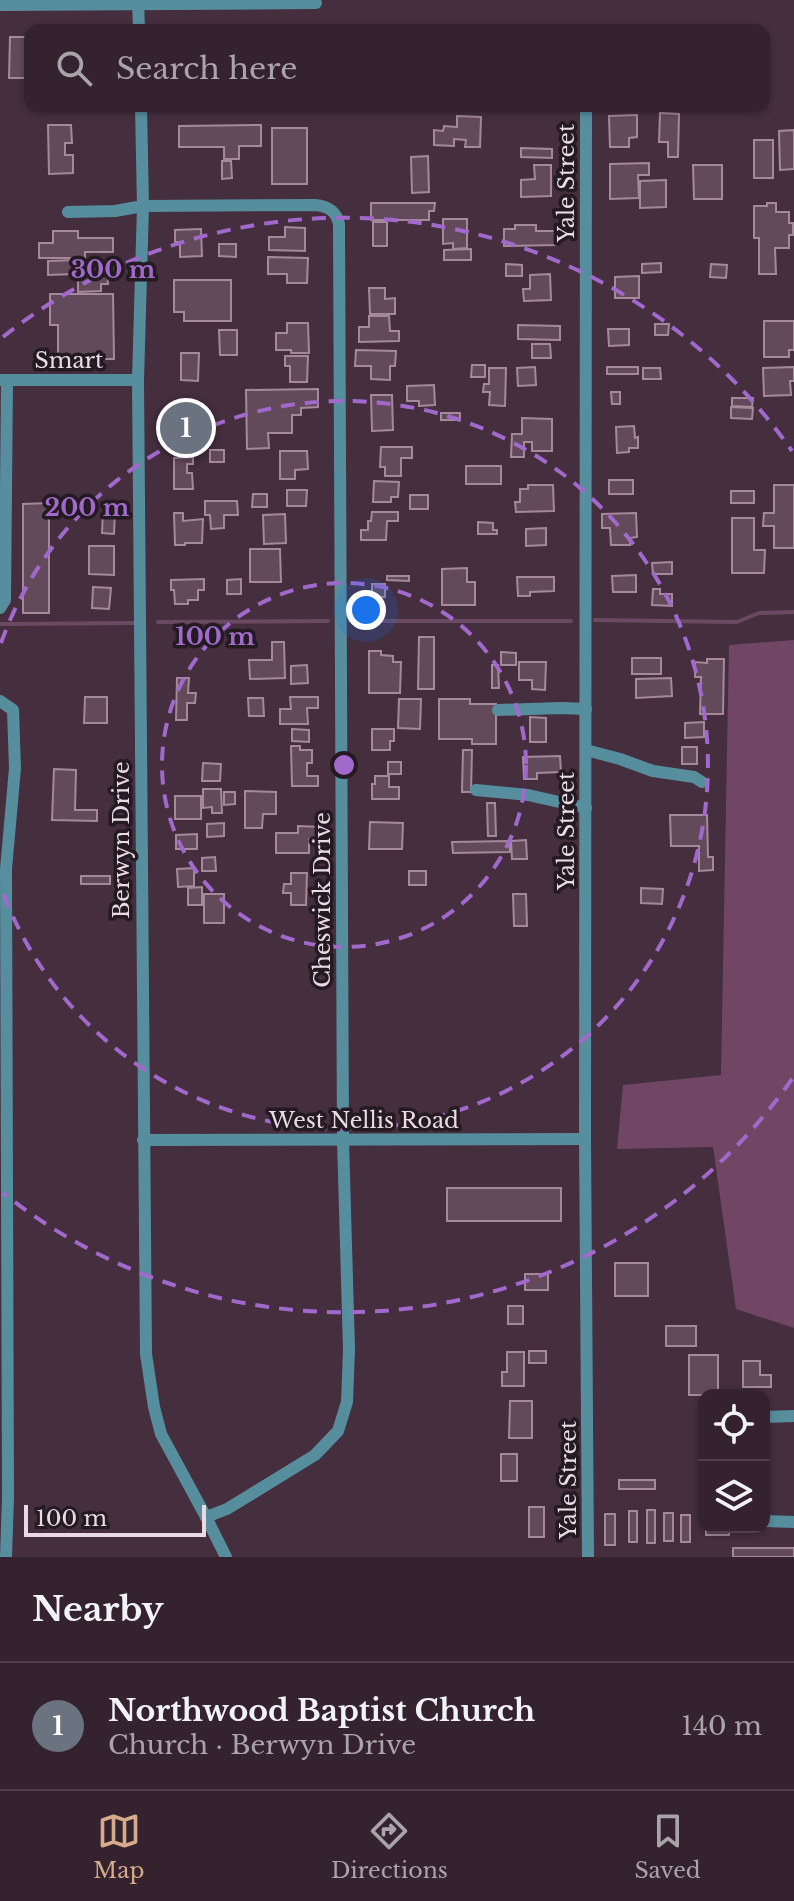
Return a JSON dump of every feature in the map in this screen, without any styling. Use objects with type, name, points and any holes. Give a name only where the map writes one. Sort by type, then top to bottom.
[{"type":"street","points":[[139,2],[139,24]]},
{"type":"street","points":[[0,5],[316,3]]},
{"type":"street","name":"Berwyn Drive","points":[[141,112],[143,206],[138,380],[146,1354],[161,1434],[226,1557]]},
{"type":"street","name":"Yale Street","points":[[586,112],[585,1139],[588,1557]]},
{"type":"street","name":"Cheswick Drive","points":[[143,206],[315,205],[332,211],[339,224],[347,1402],[338,1431],[315,1455],[227,1509],[206,1517]]},
{"type":"street","points":[[68,212],[115,211],[143,206]]},
{"type":"street","points":[[0,608],[5,600],[4,380]]},
{"type":"street","name":"Smart","points":[[4,380],[138,380]]},
{"type":"street","points":[[0,701],[13,710],[15,768],[6,869],[6,1557]]},
{"type":"street","points":[[498,710],[586,709]]},
{"type":"street","points":[[0,749],[14,749]]},
{"type":"street","points":[[586,750],[653,771],[694,777],[702,782]]},
{"type":"street","points":[[476,790],[528,795],[586,808]]},
{"type":"street","name":"West Nellis Road","points":[[143,1140],[585,1139]]},
{"type":"street","points":[[770,1417],[794,1416]]},
{"type":"street","points":[[770,1521],[794,1522]]},
{"type":"shaded area","points":[[794,640],[794,1328],[736,1309],[713,1147],[617,1149],[623,1085],[721,1075],[729,645]]},
{"type":"building","points":[[10,37],[24,37],[24,78],[9,78]]},
{"type":"building","points":[[660,113],[679,114],[678,157],[668,157],[668,142],[659,142]]},
{"type":"building","points":[[637,115],[637,137],[629,138],[629,147],[610,147],[609,116]]},
{"type":"building","points":[[457,116],[481,117],[480,147],[465,147],[466,140],[454,139],[454,146],[434,145],[434,130],[443,131],[444,126],[457,127]]},
{"type":"building","points":[[48,125],[71,125],[72,143],[65,143],[65,155],[73,155],[73,173],[49,174]]},
{"type":"building","points":[[261,125],[261,146],[239,146],[239,159],[224,159],[224,147],[179,147],[179,126]]},
{"type":"building","points":[[272,128],[307,128],[307,184],[272,184]]},
{"type":"building","points":[[794,130],[794,169],[780,170],[779,131]]},
{"type":"building","points":[[754,140],[773,140],[773,178],[754,178]]},
{"type":"building","points":[[521,148],[552,149],[552,158],[521,157]]},
{"type":"building","points":[[428,156],[429,192],[412,193],[411,157]]},
{"type":"building","points":[[222,161],[231,161],[232,178],[222,179]]},
{"type":"building","points":[[649,163],[649,175],[638,175],[639,198],[610,199],[610,164]]},
{"type":"building","points":[[534,165],[551,165],[551,196],[521,197],[521,180],[535,179]]},
{"type":"building","points":[[693,165],[722,165],[722,199],[694,199]]},
{"type":"building","points":[[666,180],[666,207],[640,208],[640,181]]},
{"type":"building","points":[[371,203],[435,203],[434,211],[429,211],[429,220],[371,220]]},
{"type":"building","points":[[767,203],[776,203],[776,212],[789,212],[789,223],[793,223],[789,248],[775,248],[776,274],[759,274],[759,238],[754,238],[754,206],[767,206]]},
{"type":"building","points":[[443,219],[467,219],[467,248],[453,249],[453,243],[443,244]]},
{"type":"building","points":[[373,222],[387,222],[387,246],[373,246]]},
{"type":"building","points":[[515,225],[536,225],[536,231],[556,231],[556,245],[504,246],[504,229],[515,229]]},
{"type":"building","points":[[285,227],[305,228],[305,251],[269,250],[269,237],[285,237]]},
{"type":"building","points":[[201,229],[202,256],[180,257],[180,242],[175,242],[175,230]]},
{"type":"building","points":[[53,231],[78,231],[78,238],[113,238],[113,252],[85,252],[85,258],[39,258],[39,243],[53,243]]},
{"type":"building","points":[[219,244],[236,244],[236,257],[219,256]]},
{"type":"building","points":[[471,249],[471,260],[444,260],[444,250]]},
{"type":"building","points":[[268,257],[308,258],[307,283],[287,283],[287,274],[268,274]]},
{"type":"building","points":[[75,260],[75,274],[48,275],[48,261]]},
{"type":"building","points":[[661,263],[661,272],[642,273],[642,264]]},
{"type":"building","points":[[506,264],[522,265],[522,276],[506,276]]},
{"type":"building","points":[[711,264],[727,265],[726,278],[710,277]]},
{"type":"building","points":[[107,269],[108,284],[101,284],[101,291],[78,292],[78,270]]},
{"type":"building","points":[[550,274],[551,300],[524,301],[523,289],[530,289],[530,275]]},
{"type":"building","points":[[639,276],[639,298],[615,298],[615,277]]},
{"type":"building","points":[[174,280],[231,280],[231,321],[184,321],[184,312],[174,312]]},
{"type":"building","points":[[369,288],[385,288],[385,299],[395,298],[395,314],[370,314]]},
{"type":"building","points":[[50,294],[113,294],[114,359],[58,359],[58,325],[50,325]]},
{"type":"building","points":[[369,316],[389,316],[390,331],[399,331],[399,341],[359,342],[359,327],[369,327]]},
{"type":"building","points":[[764,321],[794,321],[794,350],[789,350],[789,357],[764,357]]},
{"type":"building","points":[[287,323],[308,323],[309,353],[276,350],[276,333],[287,333]]},
{"type":"building","points":[[655,324],[669,324],[668,335],[655,335]]},
{"type":"building","points":[[518,325],[560,326],[560,340],[518,339]]},
{"type":"building","points":[[608,329],[629,329],[629,345],[609,346]]},
{"type":"building","points":[[219,330],[237,330],[237,355],[220,355]]},
{"type":"building","points":[[532,344],[550,344],[551,358],[532,358]]},
{"type":"building","points":[[356,350],[396,351],[395,366],[390,366],[390,380],[371,379],[371,366],[355,366]]},
{"type":"building","points":[[181,353],[199,353],[198,381],[181,380]]},
{"type":"building","points":[[285,356],[308,356],[307,382],[290,382],[290,366],[285,366]]},
{"type":"building","points":[[472,365],[485,365],[485,377],[471,377]]},
{"type":"building","points":[[535,367],[536,385],[518,386],[517,368]]},
{"type":"building","points":[[607,367],[638,367],[638,374],[607,374]]},
{"type":"building","points":[[794,367],[794,381],[790,381],[791,395],[764,396],[763,368]]},
{"type":"building","points":[[489,368],[506,368],[505,406],[489,405],[490,392],[483,392],[484,384],[489,384]]},
{"type":"building","points":[[643,368],[660,368],[661,379],[643,379]]},
{"type":"building","points":[[434,385],[435,405],[419,406],[419,401],[407,401],[407,386]]},
{"type":"building","points":[[318,389],[318,407],[301,408],[301,415],[292,415],[292,433],[268,433],[269,448],[247,449],[246,390]]},
{"type":"building","points":[[611,392],[620,392],[620,404],[612,404]]},
{"type":"building","points":[[371,395],[392,395],[393,430],[372,431]]},
{"type":"building","points":[[732,398],[753,398],[752,407],[732,406]]},
{"type":"building","points":[[731,407],[753,408],[752,419],[731,418]]},
{"type":"building","points":[[441,413],[460,413],[460,420],[441,420]]},
{"type":"building","points":[[522,418],[552,419],[552,451],[532,451],[532,442],[524,442],[524,457],[511,457],[512,434],[522,434]]},
{"type":"building","points":[[634,426],[638,448],[617,453],[616,427]]},
{"type":"building","points":[[381,447],[412,447],[412,458],[401,458],[401,476],[385,476],[385,467],[380,467]]},
{"type":"building","points":[[210,450],[224,450],[224,462],[210,462]]},
{"type":"building","points":[[280,451],[307,451],[308,469],[295,470],[295,479],[280,479]]},
{"type":"building","points":[[193,457],[193,464],[187,464],[187,473],[192,473],[193,489],[174,489],[174,458]]},
{"type":"building","points":[[466,466],[501,466],[501,484],[466,484]]},
{"type":"building","points":[[609,480],[633,480],[633,494],[609,494]]},
{"type":"building","points":[[374,481],[399,482],[398,497],[391,497],[391,502],[373,502]]},
{"type":"building","points":[[528,485],[553,485],[554,511],[516,512],[515,502],[520,502],[520,489],[528,489]]},
{"type":"building","points":[[774,485],[794,485],[794,548],[774,548],[774,526],[763,526],[764,513],[774,513]]},
{"type":"building","points":[[287,490],[307,490],[306,506],[287,506]]},
{"type":"building","points":[[731,491],[754,491],[754,503],[731,503]]},
{"type":"building","points":[[253,494],[267,494],[267,507],[252,507]]},
{"type":"building","points":[[410,495],[428,495],[428,509],[410,509]]},
{"type":"building","points":[[205,501],[237,501],[238,515],[224,515],[224,528],[211,529],[210,515],[205,515]]},
{"type":"building","points":[[49,503],[49,613],[23,613],[23,504]]},
{"type":"building","points":[[103,510],[115,510],[114,534],[102,533]]},
{"type":"building","points":[[372,512],[398,512],[398,521],[387,521],[386,540],[361,540],[361,530],[368,530]]},
{"type":"building","points":[[174,513],[183,513],[183,521],[203,519],[202,543],[175,545]]},
{"type":"building","points":[[636,513],[637,537],[630,538],[630,545],[611,545],[610,528],[602,528],[602,514]]},
{"type":"building","points":[[285,514],[286,543],[264,544],[263,515]]},
{"type":"building","points":[[732,518],[754,518],[754,550],[765,550],[764,573],[732,573]]},
{"type":"building","points":[[478,522],[493,523],[497,534],[478,534]]},
{"type":"building","points":[[546,528],[546,545],[526,546],[526,529]]},
{"type":"building","points":[[89,546],[114,546],[114,575],[89,574]]},
{"type":"building","points":[[250,549],[280,549],[281,582],[250,582]]},
{"type":"building","points":[[672,562],[672,574],[653,574],[652,563]]},
{"type":"building","points":[[467,568],[467,582],[475,582],[475,605],[442,605],[442,569]]},
{"type":"building","points":[[636,575],[636,592],[613,592],[612,576]]},
{"type":"building","points":[[387,576],[409,576],[409,581],[387,580]]},
{"type":"building","points":[[517,577],[554,577],[554,591],[518,596]]},
{"type":"building","points":[[204,579],[204,590],[198,590],[198,600],[175,604],[171,580]]},
{"type":"building","points":[[241,579],[241,594],[227,594],[227,580]]},
{"type":"building","points":[[372,584],[385,584],[385,597],[372,597]]},
{"type":"building","points":[[93,587],[111,588],[109,609],[92,608]]},
{"type":"building","points":[[653,589],[660,589],[660,594],[672,594],[672,606],[652,605]]},
{"type":"building","points":[[419,637],[434,637],[434,689],[418,689]]},
{"type":"building","points":[[272,642],[284,642],[285,678],[250,679],[249,660],[272,660]]},
{"type":"building","points":[[369,651],[381,651],[381,655],[393,656],[393,662],[401,662],[400,693],[369,693]]},
{"type":"building","points":[[501,652],[516,653],[516,665],[501,665]]},
{"type":"building","points":[[632,658],[661,658],[661,674],[632,674]]},
{"type":"building","points":[[707,659],[724,659],[723,714],[700,714],[701,677],[695,677],[695,662],[707,663]]},
{"type":"building","points":[[519,662],[546,662],[545,690],[532,689],[532,680],[519,680]]},
{"type":"building","points":[[307,665],[308,683],[291,684],[291,666]]},
{"type":"building","points":[[492,665],[498,665],[499,688],[492,688]]},
{"type":"building","points":[[177,678],[189,678],[188,693],[196,693],[195,703],[187,703],[187,720],[176,720]]},
{"type":"building","points":[[671,678],[672,696],[636,698],[636,679]]},
{"type":"building","points":[[85,697],[107,697],[107,723],[84,723]]},
{"type":"building","points":[[290,697],[318,697],[318,708],[307,708],[308,724],[280,724],[280,709],[291,709]]},
{"type":"building","points":[[248,698],[263,698],[264,716],[249,716]]},
{"type":"building","points":[[399,699],[421,699],[420,729],[398,728]]},
{"type":"building","points":[[439,699],[470,699],[470,704],[496,704],[496,744],[472,744],[472,739],[439,739]]},
{"type":"building","points":[[530,717],[546,718],[546,742],[530,742]]},
{"type":"building","points":[[704,722],[704,737],[685,738],[685,723]]},
{"type":"building","points":[[292,729],[309,730],[309,742],[292,741]]},
{"type":"building","points":[[372,729],[394,729],[390,750],[372,750]]},
{"type":"building","points":[[291,746],[312,750],[312,763],[307,763],[307,776],[318,776],[318,786],[292,786]]},
{"type":"building","points":[[682,747],[697,747],[697,764],[682,764]]},
{"type":"building","points":[[463,750],[472,750],[471,792],[462,792]]},
{"type":"building","points":[[560,756],[561,772],[537,773],[537,779],[524,779],[523,757]]},
{"type":"building","points":[[388,762],[401,762],[401,774],[388,774]]},
{"type":"building","points":[[203,763],[221,764],[220,781],[202,781]]},
{"type":"building","points":[[54,769],[76,770],[75,810],[97,810],[97,821],[52,820]]},
{"type":"building","points":[[375,776],[389,776],[389,787],[399,787],[399,799],[372,799]]},
{"type":"building","points":[[203,789],[221,789],[222,813],[212,813],[212,807],[203,808]]},
{"type":"building","points":[[245,791],[276,792],[276,814],[263,814],[262,828],[245,828]]},
{"type":"building","points":[[224,792],[235,792],[235,804],[224,805]]},
{"type":"building","points":[[175,796],[201,796],[201,819],[175,819]]},
{"type":"building","points":[[487,803],[495,803],[496,836],[488,836]]},
{"type":"building","points":[[670,815],[707,815],[708,857],[713,857],[713,870],[699,871],[699,846],[671,846]]},
{"type":"building","points":[[370,822],[403,823],[402,849],[369,849]]},
{"type":"building","points":[[224,823],[224,836],[207,837],[207,824]]},
{"type":"building","points":[[298,826],[321,827],[321,839],[309,839],[309,853],[276,853],[276,833],[298,833]]},
{"type":"building","points":[[197,834],[197,849],[176,849],[176,835]]},
{"type":"building","points":[[526,840],[527,859],[512,859],[511,841]]},
{"type":"building","points":[[510,841],[510,852],[453,853],[452,842]]},
{"type":"building","points":[[215,857],[216,871],[202,871],[202,858]]},
{"type":"building","points":[[194,868],[194,886],[178,887],[177,869]]},
{"type":"building","points":[[409,871],[426,871],[426,885],[409,885]]},
{"type":"building","points":[[291,873],[307,873],[306,905],[291,905],[291,893],[283,893],[284,884],[291,884]]},
{"type":"building","points":[[81,876],[110,876],[110,884],[81,884]]},
{"type":"building","points":[[202,887],[202,905],[188,905],[188,888]]},
{"type":"building","points":[[641,888],[663,889],[662,904],[641,903]]},
{"type":"building","points":[[204,894],[224,894],[224,923],[204,923]]},
{"type":"building","points":[[513,894],[526,894],[527,926],[514,926]]},
{"type":"building","points":[[447,1188],[561,1188],[561,1221],[447,1221]]},
{"type":"building","points":[[615,1263],[648,1263],[648,1296],[615,1296]]},
{"type":"building","points":[[525,1274],[548,1274],[548,1290],[525,1290]]},
{"type":"building","points":[[508,1306],[523,1306],[523,1324],[508,1324]]},
{"type":"building","points":[[666,1326],[696,1326],[696,1346],[666,1346]]},
{"type":"building","points":[[529,1351],[546,1351],[546,1363],[529,1363]]},
{"type":"building","points":[[507,1352],[524,1352],[524,1386],[502,1386],[502,1372],[507,1372]]},
{"type":"building","points":[[689,1355],[718,1355],[718,1389],[698,1389],[698,1395],[689,1395]]},
{"type":"building","points":[[743,1361],[760,1361],[760,1375],[771,1375],[771,1387],[743,1387]]},
{"type":"building","points":[[510,1401],[532,1401],[532,1438],[509,1438]]},
{"type":"building","points":[[501,1454],[517,1454],[517,1481],[501,1481]]},
{"type":"building","points":[[619,1480],[655,1480],[655,1489],[619,1489]]},
{"type":"building","points":[[529,1507],[544,1507],[544,1537],[529,1537]]},
{"type":"building","points":[[647,1510],[655,1510],[655,1543],[647,1543]]},
{"type":"building","points":[[629,1511],[637,1511],[637,1542],[629,1542]]},
{"type":"building","points":[[664,1513],[673,1513],[673,1541],[664,1541]]},
{"type":"building","points":[[605,1514],[615,1514],[615,1545],[605,1545]]},
{"type":"building","points":[[681,1515],[690,1515],[690,1542],[681,1542]]},
{"type":"building","points":[[706,1533],[729,1533],[729,1535]]},
{"type":"building","points":[[733,1548],[794,1548],[794,1557],[733,1557]]},
{"type":"waterway","points":[[595,620],[737,622],[759,613],[794,612]]},
{"type":"waterway","points":[[158,622],[328,621]]},
{"type":"waterway","points":[[350,621],[571,621]]},
{"type":"waterway","points":[[0,624],[135,623]]},
{"type":"place","name":"Northwood Baptist Church","points":[[186,428]]}]
